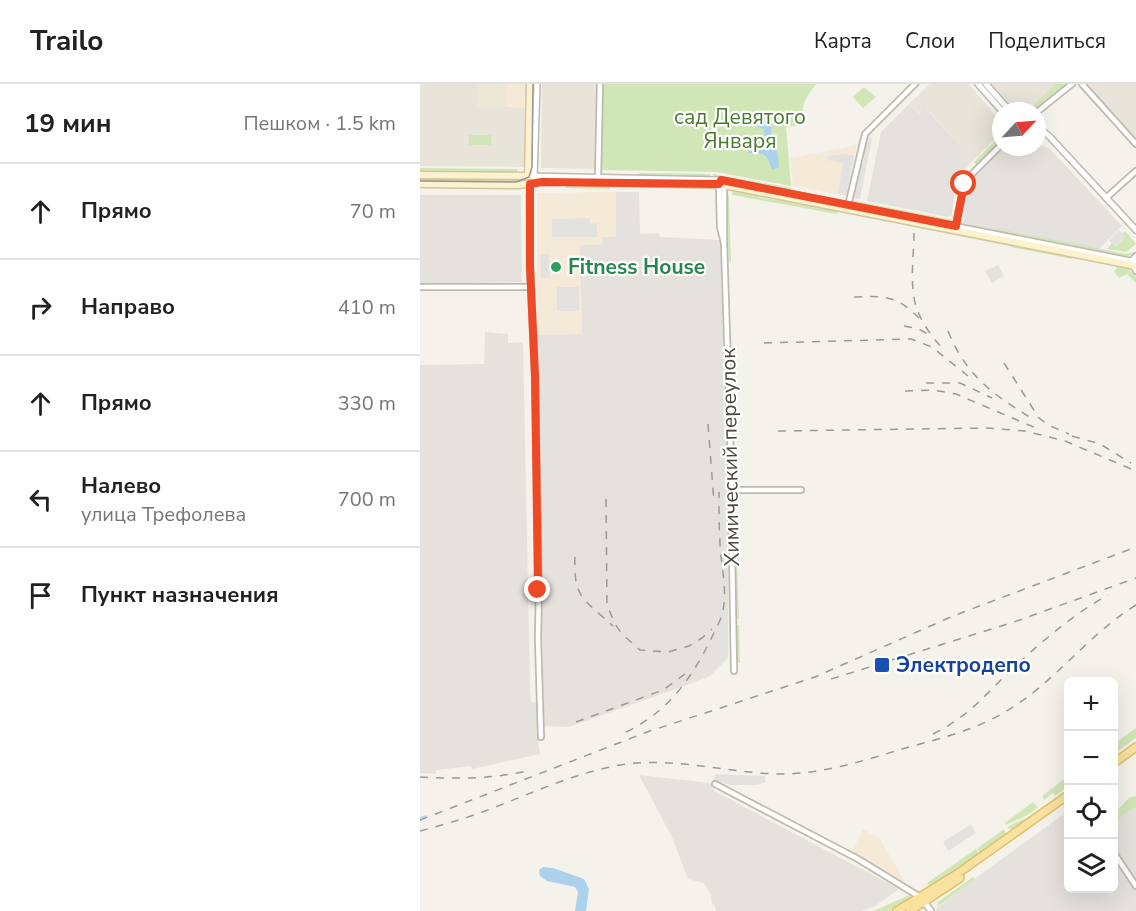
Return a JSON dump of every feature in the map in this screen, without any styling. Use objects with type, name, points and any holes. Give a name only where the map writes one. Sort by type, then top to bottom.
[{"type":"main road","points":[[420,175],[532,176],[530,84]]},
{"type":"main road","points":[[420,184],[530,184],[598,180],[721,183],[1134,262]]},
{"type":"main road","points":[[1118,760],[1136,747]]},
{"type":"main road","points":[[1118,765],[1136,752]]},
{"type":"main road","points":[[910,911],[957,874],[1064,798]]},
{"type":"main road","points":[[897,911],[923,900],[1064,803]]},
{"type":"street","points":[[537,84],[530,184],[541,737]]},
{"type":"street","points":[[532,176],[598,180],[600,84]]},
{"type":"street","points":[[848,207],[865,134],[915,84]]},
{"type":"street","points":[[978,84],[994,102]]},
{"type":"street","points":[[986,84],[1002,102]]},
{"type":"street","points":[[1046,104],[1072,84]]},
{"type":"street","points":[[1082,84],[1136,144]]},
{"type":"street","points":[[1046,135],[1136,230]]},
{"type":"street","points":[[1046,137],[1054,143]]},
{"type":"street","points":[[955,228],[965,181],[992,154]]},
{"type":"street","points":[[1106,198],[1136,171]]},
{"type":"street","name":"Химический переулок","points":[[721,183],[720,227],[724,243],[734,671]]},
{"type":"street","points":[[1134,262],[1136,271]]},
{"type":"street","points":[[420,287],[531,287]]},
{"type":"street","points":[[731,490],[801,489]]},
{"type":"street","points":[[715,784],[858,859],[923,900],[932,911]]},
{"type":"street","points":[[1118,860],[1136,886]]},
{"type":"shaded area","points":[[420,84],[527,84],[525,167],[420,166]]},
{"type":"shaded area","points":[[478,84],[507,84],[506,107],[477,107]]},
{"type":"shaded area","points":[[507,84],[525,84],[525,108],[506,107]]},
{"type":"shaded area","points":[[542,84],[598,84],[597,169],[541,168]]},
{"type":"shaded area","points":[[930,84],[969,84],[992,111],[992,142],[968,166],[960,157],[964,149],[927,109],[921,114],[909,104]]},
{"type":"shaded area","points":[[991,84],[1067,84],[1045,102],[1006,102]]},
{"type":"shaded area","points":[[1087,84],[1136,84],[1136,138]]},
{"type":"shaded area","points":[[909,104],[920,114],[926,109],[964,149],[960,157],[968,166],[956,177],[952,215],[948,217],[867,201],[881,132]]},
{"type":"shaded area","points":[[869,137],[872,138],[860,199],[853,198],[860,164],[863,164],[864,158],[862,157],[866,139],[868,140]]},
{"type":"shaded area","points":[[857,144],[846,196],[793,186],[790,158]]},
{"type":"shaded area","points":[[1046,147],[1050,149],[1122,226],[1098,250],[963,224],[969,183],[995,156],[1046,156]]},
{"type":"shaded area","points":[[846,154],[854,156],[846,195],[838,194],[843,163],[827,160],[828,156]]},
{"type":"shaded area","points":[[616,192],[616,238],[603,245],[580,245],[582,334],[537,335],[537,193]]},
{"type":"shaded area","points":[[616,192],[639,192],[640,234],[659,233],[660,237],[720,240],[728,507],[728,658],[710,676],[687,685],[569,727],[544,726],[537,335],[582,334],[580,245],[602,245],[603,237],[616,237]]},
{"type":"shaded area","points":[[420,195],[521,195],[522,282],[420,284]]},
{"type":"shaded area","points":[[590,218],[590,224],[597,223],[597,237],[552,237],[552,219]]},
{"type":"shaded area","points":[[1119,230],[1125,237],[1115,247],[1109,240]]},
{"type":"shaded area","points":[[540,254],[549,254],[550,278],[541,278]]},
{"type":"shaded area","points":[[998,265],[1004,276],[992,283],[985,271]]},
{"type":"shaded area","points":[[557,287],[579,287],[579,311],[557,311]]},
{"type":"shaded area","points":[[485,332],[508,334],[508,343],[523,342],[530,688],[531,702],[537,703],[539,728],[536,730],[540,754],[472,769],[471,766],[436,770],[436,774],[422,773],[420,772],[420,365],[484,364]]},
{"type":"shaded area","points":[[715,774],[765,776],[766,782],[757,785],[730,785],[714,780]]},
{"type":"shaded area","points":[[639,775],[710,783],[714,791],[899,889],[875,906],[862,911],[716,911],[704,883],[688,879],[672,837]]},
{"type":"shaded area","points":[[1136,807],[1136,911],[936,911],[984,872],[1064,814],[1064,893],[1118,893],[1118,818]]},
{"type":"shaded area","points":[[971,824],[976,833],[948,851],[943,842]]},
{"type":"shaded area","points":[[863,829],[880,839],[905,882],[848,850],[849,848],[853,850]]},
{"type":"green space","name":"сад Девятого Января","points":[[603,84],[816,84],[804,103],[803,125],[786,127],[791,186],[717,172],[601,170]]},
{"type":"green space","points":[[1055,84],[1068,84],[1044,102],[1037,102]]},
{"type":"green space","points":[[864,87],[876,97],[863,108],[853,97]]},
{"type":"green space","points":[[469,135],[491,135],[491,145],[469,145]]},
{"type":"green space","points":[[992,144],[992,149],[976,165],[974,162]]},
{"type":"green space","points":[[420,168],[517,169],[517,173],[420,172]]},
{"type":"green space","points":[[639,173],[710,174],[710,177],[640,176]]},
{"type":"green space","points":[[713,174],[791,188],[790,191],[713,177]]},
{"type":"green space","points":[[565,184],[609,184],[610,189],[566,188]]},
{"type":"green space","points":[[733,189],[757,193],[758,197],[777,200],[780,198],[838,209],[837,214],[732,195]]},
{"type":"green space","points":[[525,194],[527,194],[528,279],[526,279]]},
{"type":"green space","points":[[725,195],[729,196],[731,264],[729,261]]},
{"type":"green space","points":[[851,200],[953,220],[952,223],[854,204]]},
{"type":"green space","points":[[993,228],[1126,254],[1136,252],[1125,258],[994,232]]},
{"type":"green space","points":[[1125,231],[1136,244],[1126,252],[1107,249],[1112,243],[1116,246],[1125,238],[1122,234]]},
{"type":"green space","points":[[1011,243],[1072,255],[1072,259],[1011,247]]},
{"type":"green space","points":[[1118,266],[1126,266],[1136,277],[1136,283],[1127,274],[1119,278],[1114,271]]},
{"type":"green space","points":[[736,535],[739,619],[735,619],[734,536]]},
{"type":"green space","points":[[736,625],[739,625],[740,663],[737,663]]},
{"type":"green space","points":[[1136,728],[1136,738],[1118,751],[1118,741]]},
{"type":"green space","points":[[1064,779],[1064,789],[1055,796],[1053,793],[1044,800],[1042,796]]},
{"type":"green space","points":[[1136,796],[1136,807],[1118,818],[1118,809],[1129,798]]},
{"type":"green space","points":[[1050,798],[1029,814],[1006,825],[1005,823],[1033,802],[1038,807]]},
{"type":"green space","points":[[1053,800],[1054,802],[1013,831],[1007,827],[1030,816]]},
{"type":"green space","points":[[1004,829],[1006,835],[1004,837],[980,853],[977,848]]},
{"type":"green space","points":[[976,849],[980,855],[931,888],[927,883]]},
{"type":"green space","points":[[973,877],[975,879],[937,907],[938,902]]},
{"type":"green space","points":[[910,895],[908,902],[906,900],[891,911],[873,911]]},
{"type":"water","points":[[758,117],[771,125],[771,142],[777,151],[779,167],[772,170],[767,157],[763,154],[748,153],[750,148],[763,145],[765,142],[764,129],[751,122]]},
{"type":"water","points":[[543,867],[553,868],[584,879],[589,889],[586,911],[575,911],[578,892],[575,887],[547,881],[540,876],[539,870]]},
{"type":"waterway","points":[[420,818],[426,816]]},
{"type":"tram line","points":[[420,181],[516,182],[529,177],[532,167],[533,84]]},
{"type":"railway","points":[[914,233],[912,274],[916,305],[927,329],[944,350]]},
{"type":"railway","points":[[854,297],[889,298],[904,305],[919,318]]},
{"type":"railway","points":[[904,326],[919,329],[929,335]]},
{"type":"railway","points":[[948,331],[963,360],[981,382],[1031,418]]},
{"type":"railway","points":[[764,343],[911,339],[932,347],[968,376]]},
{"type":"railway","points":[[1004,363],[1039,418],[1048,425],[1069,434]]},
{"type":"railway","points":[[926,383],[960,383],[992,398]]},
{"type":"railway","points":[[905,391],[933,390],[956,394],[1036,428]]},
{"type":"railway","points":[[708,424],[714,502]]},
{"type":"railway","points":[[778,431],[987,428],[1025,431],[1065,441],[1136,471]]},
{"type":"railway","points":[[1072,436],[1100,444],[1131,463]]},
{"type":"railway","points":[[626,732],[659,711],[684,684],[704,653],[721,618],[724,590],[719,492]]},
{"type":"railway","points":[[606,499],[607,605],[622,634],[640,650],[668,652],[689,646],[712,629]]},
{"type":"railway","points":[[420,820],[647,732],[815,677],[953,616],[1136,547]]},
{"type":"railway","points":[[575,557],[576,582],[583,598],[613,626]]},
{"type":"railway","points":[[831,679],[1014,622],[1136,578]]},
{"type":"railway","points":[[933,734],[966,713],[1057,630],[1108,595]]},
{"type":"railway","points":[[420,831],[469,817],[572,777],[608,767],[664,763],[757,773],[793,774],[843,766],[968,730],[1008,710],[1028,696],[1098,634],[1136,605]]},
{"type":"railway","points":[[576,722],[663,690],[685,674]]},
{"type":"railway","points":[[420,777],[474,778],[527,771]]},
{"type":"place","name":"Fitness House","points":[[556,267]]},
{"type":"place","name":"Электродепо","points":[[882,665]]},
{"type":"route","points":[[538,590],[530,184],[542,182],[719,184],[721,180],[956,226],[964,184]]}]
